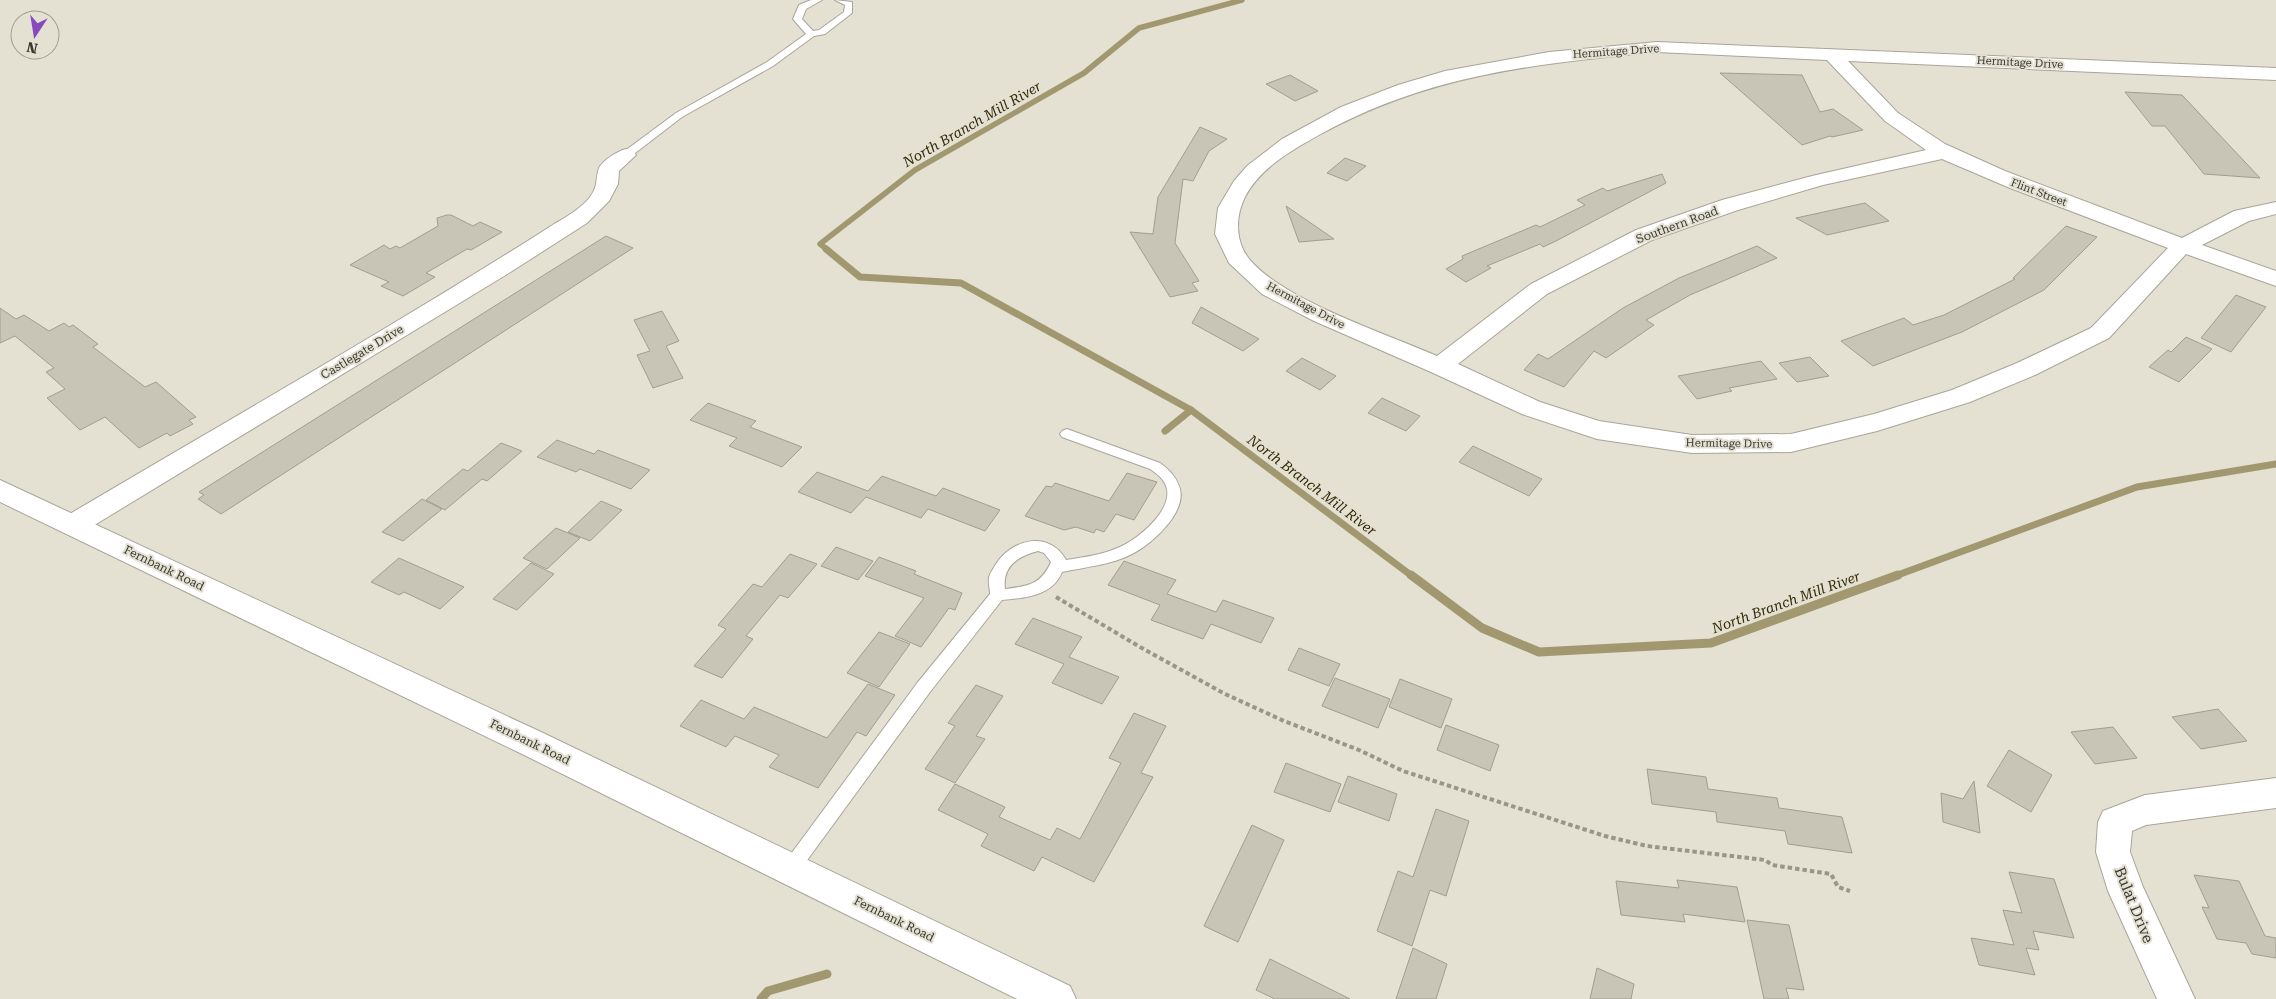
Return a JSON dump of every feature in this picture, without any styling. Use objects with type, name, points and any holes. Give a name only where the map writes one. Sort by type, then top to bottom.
[{"type":"street","name":"Hermitage Drive","points":[[2182,246],[2100,333],[2026,369],[1961,396],[1877,422],[1791,443],[1692,444],[1597,430],[1531,408],[1440,366],[1322,316],[1270,289],[1240,263],[1226,234],[1229,208],[1241,185],[1254,170],[1290,142],[1348,111],[1445,76],[1549,57],[1657,47],[2276,74]]},
{"type":"street","name":"Flint Street","points":[[1832,54],[1873,99],[1901,125],[1945,152],[2008,180],[2182,246],[2276,279]]},
{"type":"street","name":"Southern Road","points":[[1440,366],[1539,289],[1644,235],[1730,205],[1819,180],[1945,152]]},
{"type":"street","name":"Castlegate Drive","points":[[73,524],[476,284],[579,218],[598,202],[608,184],[609,169],[626,155]]},
{"type":"street","points":[[2182,246],[2242,216],[2276,208]]},
{"type":"street","name":"Fernbank Road","points":[[0,490],[791,868],[1057,999]]},
{"type":"street","name":"Bulat Drive","points":[[2176,999],[2126,891],[2113,852],[2115,822],[2145,810],[2276,793]]},
{"type":"lane","points":[[812,34],[797,19],[802,8],[818,0]]},
{"type":"lane","points":[[626,155],[679,114],[770,64],[812,34],[822,32],[848,13],[849,4],[840,0]]},
{"type":"lane","points":[[1056,568],[1127,550],[1154,531],[1176,496],[1174,484],[1166,472],[1155,466],[1067,434]]},
{"type":"lane","points":[[791,868],[924,687],[998,595],[996,577],[1007,559],[1024,549],[1038,546],[1048,548],[1059,561],[1052,577],[1039,587],[1017,593],[998,595]]},
{"type":"path","points":[[1039,587],[1144,651],[1209,686],[1284,721],[1378,757],[1404,771],[1605,836],[1647,846],[1765,860],[1772,865],[1831,874],[1838,887],[1850,891]]},
{"type":"building","points":[[1720,73],[1802,75],[1820,112],[1833,109],[1863,130],[1830,136],[1802,145]]},
{"type":"building","points":[[1290,75],[1318,91],[1295,101],[1266,84]]},
{"type":"building","points":[[2125,92],[2182,95],[2260,178],[2204,174],[2165,126],[2152,126]]},
{"type":"building","points":[[1200,127],[1227,139],[1209,151],[1193,181],[1183,179],[1175,243],[1199,281],[1192,283],[1198,291],[1170,297],[1130,232],[1153,234],[1158,197]]},
{"type":"building","points":[[1345,158],[1366,166],[1347,181],[1327,173]]},
{"type":"building","points":[[1662,174],[1666,183],[1556,241],[1543,247],[1540,244],[1487,266],[1491,268],[1466,282],[1446,269],[1463,259],[1462,256],[1536,225],[1540,227],[1585,205],[1577,200],[1603,188],[1607,191]]},
{"type":"building","points":[[1865,203],[1889,221],[1827,235],[1796,218]]},
{"type":"building","points":[[1286,206],[1334,239],[1299,242]]},
{"type":"building","points":[[451,215],[473,226],[480,222],[502,232],[471,250],[467,249],[426,273],[435,277],[403,296],[381,286],[389,282],[350,265],[384,245],[390,249],[396,246],[400,248],[438,226],[437,218]]},
{"type":"building","points":[[2066,226],[2097,237],[2044,290],[1962,332],[1873,366],[1841,341],[1904,318],[1913,325],[1944,315],[2015,279],[2013,278]]},
{"type":"building","points":[[606,236],[633,248],[221,514],[198,499],[204,495],[199,492]]},
{"type":"building","points":[[1757,246],[1777,258],[1690,295],[1646,320],[1654,325],[1606,358],[1594,351],[1564,387],[1524,370],[1538,354],[1548,359],[1623,308],[1679,278]]},
{"type":"building","points":[[2236,295],[2266,307],[2231,352],[2201,338]]},
{"type":"building","points":[[1201,307],[1259,339],[1243,351],[1192,323]]},
{"type":"building","points":[[0,308],[16,319],[24,315],[49,331],[64,323],[69,327],[73,325],[98,344],[93,347],[145,387],[156,382],[196,417],[189,420],[193,424],[170,436],[167,433],[139,448],[105,417],[80,430],[47,398],[65,389],[46,372],[54,368],[15,336],[0,343]]},
{"type":"building","points":[[662,311],[679,341],[666,346],[683,378],[653,388],[637,355],[650,351],[634,320]]},
{"type":"building","points":[[2186,337],[2212,349],[2179,382],[2149,367],[2168,350],[2171,352]]},
{"type":"building","points":[[1810,357],[1829,376],[1797,382],[1779,363]]},
{"type":"building","points":[[1302,358],[1336,376],[1320,390],[1286,371]]},
{"type":"building","points":[[1761,361],[1777,379],[1729,388],[1732,391],[1697,399],[1678,376]]},
{"type":"building","points":[[1382,398],[1420,416],[1406,431],[1368,413]]},
{"type":"building","points":[[708,403],[756,421],[750,427],[802,447],[782,467],[729,446],[737,438],[690,420]]},
{"type":"building","points":[[557,440],[594,454],[598,450],[650,470],[631,489],[580,469],[576,472],[537,457]]},
{"type":"building","points":[[501,443],[522,451],[487,481],[482,479],[445,510],[426,500],[463,469],[468,471]]},
{"type":"building","points":[[1473,446],[1542,479],[1529,496],[1459,462]]},
{"type":"building","points":[[817,472],[868,491],[882,476],[936,496],[943,488],[1000,510],[985,531],[928,509],[921,518],[866,497],[851,513],[798,492]]},
{"type":"building","points":[[1127,473],[1157,482],[1134,520],[1116,514],[1104,532],[1096,529],[1094,533],[1076,527],[1064,530],[1025,516],[1046,486],[1052,487],[1055,483],[1109,501]]},
{"type":"building","points":[[422,499],[442,509],[403,541],[382,532]]},
{"type":"building","points":[[601,501],[622,510],[590,541],[568,532]]},
{"type":"building","points":[[556,528],[580,538],[547,569],[523,558]]},
{"type":"building","points":[[836,547],[873,561],[858,580],[821,566]]},
{"type":"building","points":[[790,554],[817,564],[788,598],[780,595],[746,636],[753,639],[722,678],[694,666],[726,629],[718,625],[753,584],[762,587]]},
{"type":"building","points":[[879,557],[916,571],[914,574],[962,593],[955,610],[949,608],[921,647],[895,636],[924,598],[865,576]]},
{"type":"building","points":[[399,558],[464,587],[440,609],[404,592],[399,595],[371,582]]},
{"type":"building","points":[[1124,561],[1176,580],[1167,594],[1216,612],[1223,600],[1274,618],[1261,643],[1211,624],[1203,639],[1151,620],[1160,605],[1108,585]]},
{"type":"building","points":[[531,563],[554,574],[517,610],[493,599]]},
{"type":"building","points":[[1033,618],[1082,637],[1069,657],[1119,677],[1102,704],[1052,683],[1064,664],[1015,644]]},
{"type":"building","points":[[879,632],[910,644],[879,687],[847,673]]},
{"type":"building","points":[[1299,648],[1340,664],[1329,686],[1288,670]]},
{"type":"building","points":[[1335,678],[1390,699],[1378,728],[1322,706]]},
{"type":"building","points":[[1400,679],[1452,699],[1441,728],[1389,707]]},
{"type":"building","points":[[868,684],[895,695],[866,736],[857,732],[818,788],[769,767],[779,755],[735,736],[726,747],[680,726],[701,700],[744,719],[754,707],[827,738]]},
{"type":"building","points":[[976,685],[1003,696],[976,736],[985,739],[955,783],[925,769],[955,726],[948,723]]},
{"type":"building","points":[[2218,709],[2247,741],[2201,749],[2172,717]]},
{"type":"building","points":[[1134,713],[1166,726],[1141,773],[1153,777],[1094,882],[1042,857],[1034,871],[981,846],[988,834],[938,810],[955,784],[1005,807],[999,817],[1050,840],[1057,828],[1080,839],[1121,763],[1109,758]]},
{"type":"building","points":[[1446,725],[1499,745],[1490,771],[1437,750]]},
{"type":"building","points":[[2113,727],[2137,758],[2095,764],[2071,732]]},
{"type":"building","points":[[2009,750],[2052,775],[2031,812],[1987,786]]},
{"type":"building","points":[[1286,763],[1341,784],[1330,812],[1274,792]]},
{"type":"building","points":[[1647,769],[1706,777],[1708,789],[1777,798],[1779,808],[1842,817],[1852,853],[1788,844],[1785,831],[1717,822],[1716,812],[1652,804]]},
{"type":"building","points":[[1348,776],[1397,794],[1389,821],[1338,802]]},
{"type":"building","points":[[1974,781],[1980,833],[1943,822],[1941,793],[1963,799]]},
{"type":"building","points":[[1436,809],[1469,821],[1446,896],[1430,890],[1412,946],[1377,931],[1398,871],[1413,877]]},
{"type":"building","points":[[1252,825],[1284,840],[1238,942],[1204,926]]},
{"type":"building","points":[[2009,872],[2054,879],[2074,938],[2033,931],[2039,950],[2026,948],[2035,975],[1979,965],[1971,938],[2014,945],[2003,910],[2022,913]]},
{"type":"building","points":[[2194,875],[2239,881],[2265,936],[2276,938],[2276,958],[2252,954],[2246,943],[2217,939],[2202,907],[2209,908]]},
{"type":"building","points":[[1677,880],[1737,887],[1745,922],[1683,914],[1685,922],[1621,915],[1616,881],[1679,888]]},
{"type":"building","points":[[1747,920],[1789,925],[1804,990],[1786,988],[1789,999],[1764,999]]},
{"type":"building","points":[[1413,948],[1447,964],[1436,999],[1396,999]]},
{"type":"building","points":[[1270,959],[1350,999],[1275,999],[1256,990]]},
{"type":"building","points":[[1597,968],[1634,984],[1631,999],[1590,999]]},
{"type":"waterway","name":"North Branch Mill River","points":[[828,250],[820,244],[915,170],[1084,73],[1139,28],[1242,0]]},
{"type":"waterway","name":"North Branch Mill River","points":[[826,249],[860,277],[961,283],[1191,410]]},
{"type":"waterway","points":[[1165,431],[1191,410]]},
{"type":"waterway","name":"North Branch Mill River","points":[[1191,410],[1412,576]]},
{"type":"waterway","name":"North Branch Mill River","points":[[1895,576],[2137,487],[2276,464]]},
{"type":"waterway","name":"North Branch Mill River","points":[[1411,575],[1482,628],[1539,652],[1711,643],[1898,575]]},
{"type":"waterway","points":[[761,999],[768,991],[827,974]]}]
